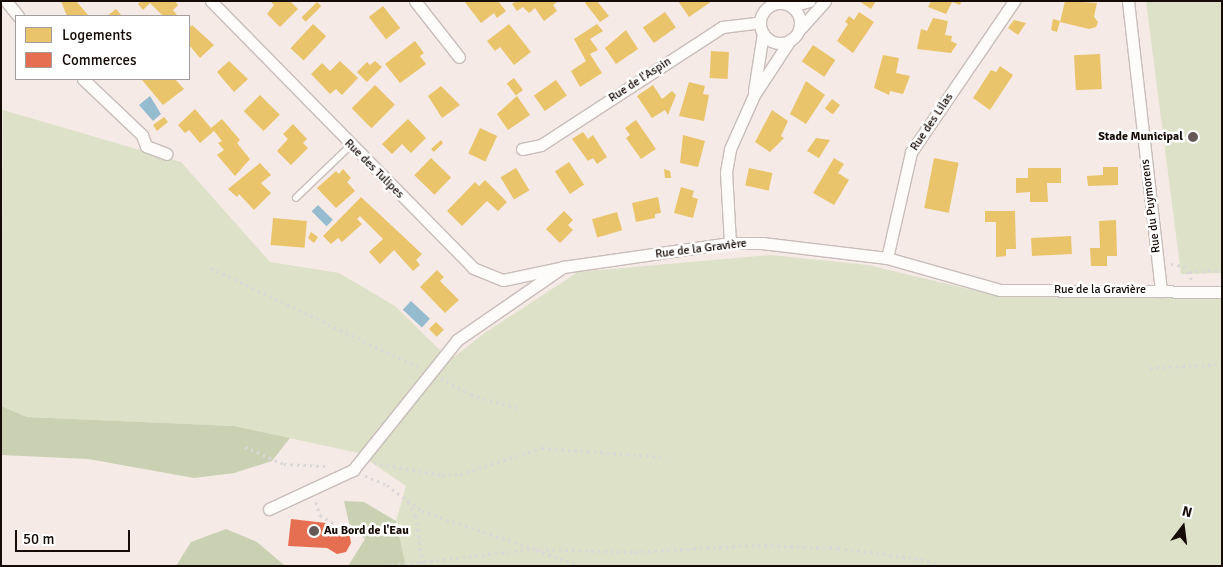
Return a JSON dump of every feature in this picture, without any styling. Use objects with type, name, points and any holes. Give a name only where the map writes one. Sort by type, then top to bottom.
[{"type":"street","points":[[6,1],[17,15]]},
{"type":"street","name":"Rue des Tulipes","points":[[211,1],[350,146],[473,268],[503,280],[563,267]]},
{"type":"street","points":[[414,1],[459,57]]},
{"type":"street","points":[[754,95],[764,6],[809,1]]},
{"type":"street","points":[[730,243],[726,172],[730,148],[754,95],[790,40],[825,1]]},
{"type":"street","name":"Rue des Lilas","points":[[887,258],[911,152],[1014,1]]},
{"type":"street","name":"Rue du Puymorens","points":[[1128,1],[1161,291]]},
{"type":"street","points":[[788,4],[800,16],[799,30]]},
{"type":"street","name":"Rue de l'Aspin","points":[[522,149],[541,144],[722,27],[762,28]]},
{"type":"street","points":[[762,28],[777,43],[790,40]]},
{"type":"street","points":[[84,80],[142,135],[146,146],[167,154]]},
{"type":"street","name":"Rue de la Gravière","points":[[269,509],[353,470],[458,340],[563,267],[730,243],[762,243],[887,258],[1000,290],[1222,292]]},
{"type":"lane","points":[[296,198],[350,146]]},
{"type":"path","points":[[1158,265],[1177,263],[1189,272],[1222,270]]},
{"type":"path","points":[[211,268],[432,373],[471,395],[519,408]]},
{"type":"path","points":[[1189,272],[1193,291]]},
{"type":"path","points":[[1150,368],[1222,364]]},
{"type":"path","points":[[460,474],[542,448],[666,457]]},
{"type":"path","points":[[353,470],[387,485],[422,511],[581,566]]},
{"type":"path","points":[[311,489],[320,515],[335,524]]},
{"type":"path","points":[[408,500],[416,516],[423,564]]},
{"type":"path","points":[[385,566],[423,564],[533,549],[635,552],[758,545],[838,548],[921,560],[941,566]]},
{"type":"green space","name":"Stade Municipal","points":[[1146,1],[1222,1],[1222,273],[1181,274]]},
{"type":"green space","points":[[3,110],[181,162],[270,262],[339,273],[395,306],[450,360],[486,332],[578,272],[771,255],[868,265],[1002,297],[1222,298],[1222,566],[406,566],[396,521],[406,486],[358,453],[234,426],[27,417],[1,406]]},
{"type":"green space","points":[[1,406],[27,417],[234,426],[290,438],[272,461],[234,473],[194,478],[88,459],[1,455]]},
{"type":"green space","points":[[344,501],[364,502],[396,521],[406,566],[348,566],[365,539],[349,523]]},
{"type":"green space","points":[[226,529],[257,542],[284,565],[299,566],[176,566],[191,542]]},
{"type":"water","points":[[150,96],[161,114],[153,121],[139,105]]},
{"type":"water","points":[[318,205],[333,220],[326,226],[312,211]]},
{"type":"water","points":[[411,301],[430,319],[422,328],[403,310]]},
{"type":"building: Logements","points":[[61,1],[76,1],[88,15],[67,15]]},
{"type":"building: Logements","points":[[141,1],[175,1],[178,5],[173,10],[177,15],[162,15],[150,3],[143,10],[138,4]]},
{"type":"building: Logements","points":[[270,1],[290,1],[298,9],[280,27],[267,14],[274,5]]},
{"type":"building: Logements","points":[[464,1],[498,1],[506,11],[497,18],[494,13],[481,23]]},
{"type":"building: Logements","points":[[516,1],[559,1],[553,5],[557,11],[544,21],[535,8],[529,13],[523,7],[517,11],[512,4]]},
{"type":"building: Logements","points":[[587,1],[597,1],[609,16],[600,22],[585,3]]},
{"type":"building: Logements","points":[[678,1],[712,1],[689,17]]},
{"type":"building: Logements","points":[[859,1],[876,1],[871,9]]},
{"type":"building: Logements","points":[[931,1],[962,1],[960,5],[952,2],[946,14],[928,7]]},
{"type":"building: Logements","points":[[1065,1],[1097,3],[1094,17],[1098,22],[1096,27],[1089,29],[1060,22]]},
{"type":"building: Logements","points":[[317,2],[321,6],[306,22],[301,18]]},
{"type":"building: Logements","points":[[383,6],[400,28],[386,39],[369,17]]},
{"type":"building: Logements","points":[[116,9],[121,15],[108,15]]},
{"type":"building: Logements","points":[[665,12],[676,28],[654,43],[643,27]]},
{"type":"building: Logements","points":[[859,12],[874,22],[853,53],[837,41],[848,24],[845,22],[849,16],[854,20]]},
{"type":"building: Logements","points":[[933,18],[948,21],[945,35],[952,36],[951,41],[957,44],[951,53],[917,49],[921,29],[927,31]]},
{"type":"building: Logements","points":[[1053,19],[1060,21],[1057,32],[1051,30]]},
{"type":"building: Logements","points":[[1014,20],[1026,23],[1018,35],[1008,28]]},
{"type":"building: Logements","points":[[313,24],[326,36],[304,60],[290,48]]},
{"type":"building: Logements","points":[[509,24],[531,52],[514,65],[500,47],[495,51],[487,41]]},
{"type":"building: Logements","points":[[597,24],[603,31],[590,39],[598,50],[590,54],[602,73],[580,87],[571,71],[586,61],[574,39]]},
{"type":"building: Logements","points":[[192,25],[214,45],[200,58],[190,46],[190,27]]},
{"type":"building: Logements","points":[[626,30],[638,49],[616,64],[605,48]]},
{"type":"building: Logements","points":[[415,41],[424,53],[420,56],[426,64],[400,83],[385,64]]},
{"type":"building: Logements","points":[[813,45],[835,60],[824,77],[802,62]]},
{"type":"building: Logements","points":[[711,51],[729,52],[728,79],[710,78]]},
{"type":"building: Logements","points":[[1100,54],[1102,89],[1076,90],[1074,55]]},
{"type":"building: Logements","points":[[883,55],[899,58],[896,73],[910,76],[903,94],[890,91],[889,95],[874,88]]},
{"type":"building: Logements","points":[[229,61],[248,79],[234,92],[217,72]]},
{"type":"building: Logements","points":[[340,61],[358,78],[342,95],[336,89],[330,94],[311,74],[322,63],[330,71]]},
{"type":"building: Logements","points":[[375,61],[382,67],[367,82],[357,72],[367,62],[370,65]]},
{"type":"building: Logements","points":[[1000,66],[1013,75],[990,110],[973,98],[991,70],[996,72]]},
{"type":"building: Logements","points":[[514,78],[523,90],[516,95],[507,83]]},
{"type":"building: Logements","points":[[142,80],[176,80],[184,89],[163,105]]},
{"type":"building: Logements","points":[[556,80],[567,96],[545,111],[534,95]]},
{"type":"building: Logements","points":[[806,81],[825,95],[806,124],[790,114]]},
{"type":"building: Logements","points":[[689,82],[705,86],[703,94],[709,95],[704,121],[679,116]]},
{"type":"building: Logements","points":[[375,85],[395,105],[371,128],[352,108]]},
{"type":"building: Logements","points":[[653,85],[662,99],[672,91],[676,95],[668,115],[665,110],[652,118],[637,96]]},
{"type":"building: Logements","points":[[441,86],[460,105],[442,118],[428,96]]},
{"type":"building: Logements","points":[[260,95],[280,115],[264,131],[244,111]]},
{"type":"building: Logements","points":[[517,96],[530,115],[508,130],[497,114]]},
{"type":"building: Logements","points":[[832,99],[840,105],[833,115],[825,109]]},
{"type":"building: Logements","points":[[195,109],[211,128],[222,119],[240,140],[237,143],[250,159],[235,176],[217,155],[224,150],[218,143],[222,141],[214,131],[200,143],[189,130],[185,133],[178,125]]},
{"type":"building: Logements","points":[[772,110],[788,121],[781,136],[784,138],[770,152],[755,142]]},
{"type":"building: Logements","points":[[164,117],[168,122],[157,131],[153,125]]},
{"type":"building: Logements","points":[[408,119],[426,138],[411,153],[402,144],[392,154],[382,144]]},
{"type":"building: Logements","points":[[636,120],[656,149],[641,159],[626,138],[630,135],[625,128]]},
{"type":"building: Logements","points":[[293,124],[307,139],[303,143],[308,148],[291,165],[277,151],[288,139],[283,134]]},
{"type":"building: Logements","points":[[480,128],[497,136],[485,161],[468,153]]},
{"type":"building: Logements","points":[[583,132],[588,139],[593,135],[607,157],[597,164],[593,158],[588,161],[572,139]]},
{"type":"building: Logements","points":[[683,135],[705,141],[698,167],[680,163]]},
{"type":"building: Logements","points":[[816,138],[830,140],[819,158],[807,151]]},
{"type":"building: Logements","points":[[441,140],[443,143],[434,152],[431,149]]},
{"type":"building: Logements","points":[[431,158],[451,177],[434,195],[414,175]]},
{"type":"building: Logements","points":[[834,158],[844,164],[838,173],[849,180],[834,205],[813,193]]},
{"type":"building: Logements","points":[[934,158],[959,163],[949,213],[924,208]]},
{"type":"building: Logements","points":[[569,162],[584,184],[570,194],[555,172]]},
{"type":"building: Logements","points":[[260,163],[271,175],[261,183],[271,193],[254,210],[239,194],[237,197],[228,189]]},
{"type":"building: Logements","points":[[1103,167],[1118,167],[1118,185],[1088,186],[1087,176],[1103,175]]},
{"type":"building: Logements","points":[[516,168],[529,190],[514,200],[501,177]]},
{"type":"building: Logements","points":[[749,168],[772,173],[769,191],[745,186]]},
{"type":"building: Logements","points":[[1028,168],[1061,168],[1061,183],[1047,183],[1048,202],[1030,202],[1030,192],[1016,193],[1016,178],[1028,178]]},
{"type":"building: Logements","points":[[343,169],[351,178],[347,182],[355,191],[336,208],[317,188],[336,171],[339,174]]},
{"type":"building: Logements","points":[[664,169],[670,171],[671,178],[665,178]]},
{"type":"building: Logements","points":[[485,180],[507,202],[498,211],[487,201],[462,226],[447,211],[475,182],[479,186]]},
{"type":"building: Logements","points":[[681,187],[694,191],[692,197],[698,199],[693,218],[674,213]]},
{"type":"building: Logements","points":[[361,197],[422,254],[416,260],[420,265],[413,271],[394,250],[380,264],[369,252],[383,239],[360,216],[357,219],[362,224],[342,242],[338,238],[331,244],[323,236]]},
{"type":"building: Logements","points":[[658,197],[661,213],[655,214],[655,218],[636,222],[632,203]]},
{"type":"building: Logements","points":[[564,211],[573,220],[568,225],[573,230],[560,243],[546,229]]},
{"type":"building: Logements","points":[[985,211],[1015,211],[1016,249],[1006,249],[1006,256],[996,257],[996,222],[985,222]]},
{"type":"building: Logements","points":[[617,212],[622,230],[597,237],[592,219]]},
{"type":"building: Logements","points":[[273,218],[307,221],[305,248],[271,245]]},
{"type":"building: Logements","points":[[1116,220],[1117,256],[1107,256],[1107,266],[1091,266],[1090,248],[1100,248],[1099,221]]},
{"type":"building: Logements","points":[[311,232],[318,237],[314,243],[308,238]]},
{"type":"building: Logements","points":[[1071,236],[1072,254],[1032,256],[1031,238]]},
{"type":"building: Logements","points":[[437,270],[444,277],[440,281],[459,300],[445,313],[420,287]]},
{"type":"building: Logements","points":[[436,322],[444,330],[437,337],[429,329]]},
{"type":"building: Commerces","points":[[291,519],[326,523],[325,528],[341,526],[349,532],[351,543],[346,552],[337,554],[327,548],[288,546]]},
{"type":"place","name":"Stade Municipal","points":[[1193,137]]},
{"type":"place","name":"Au Bord de l'Eau","points":[[314,531]]}]
